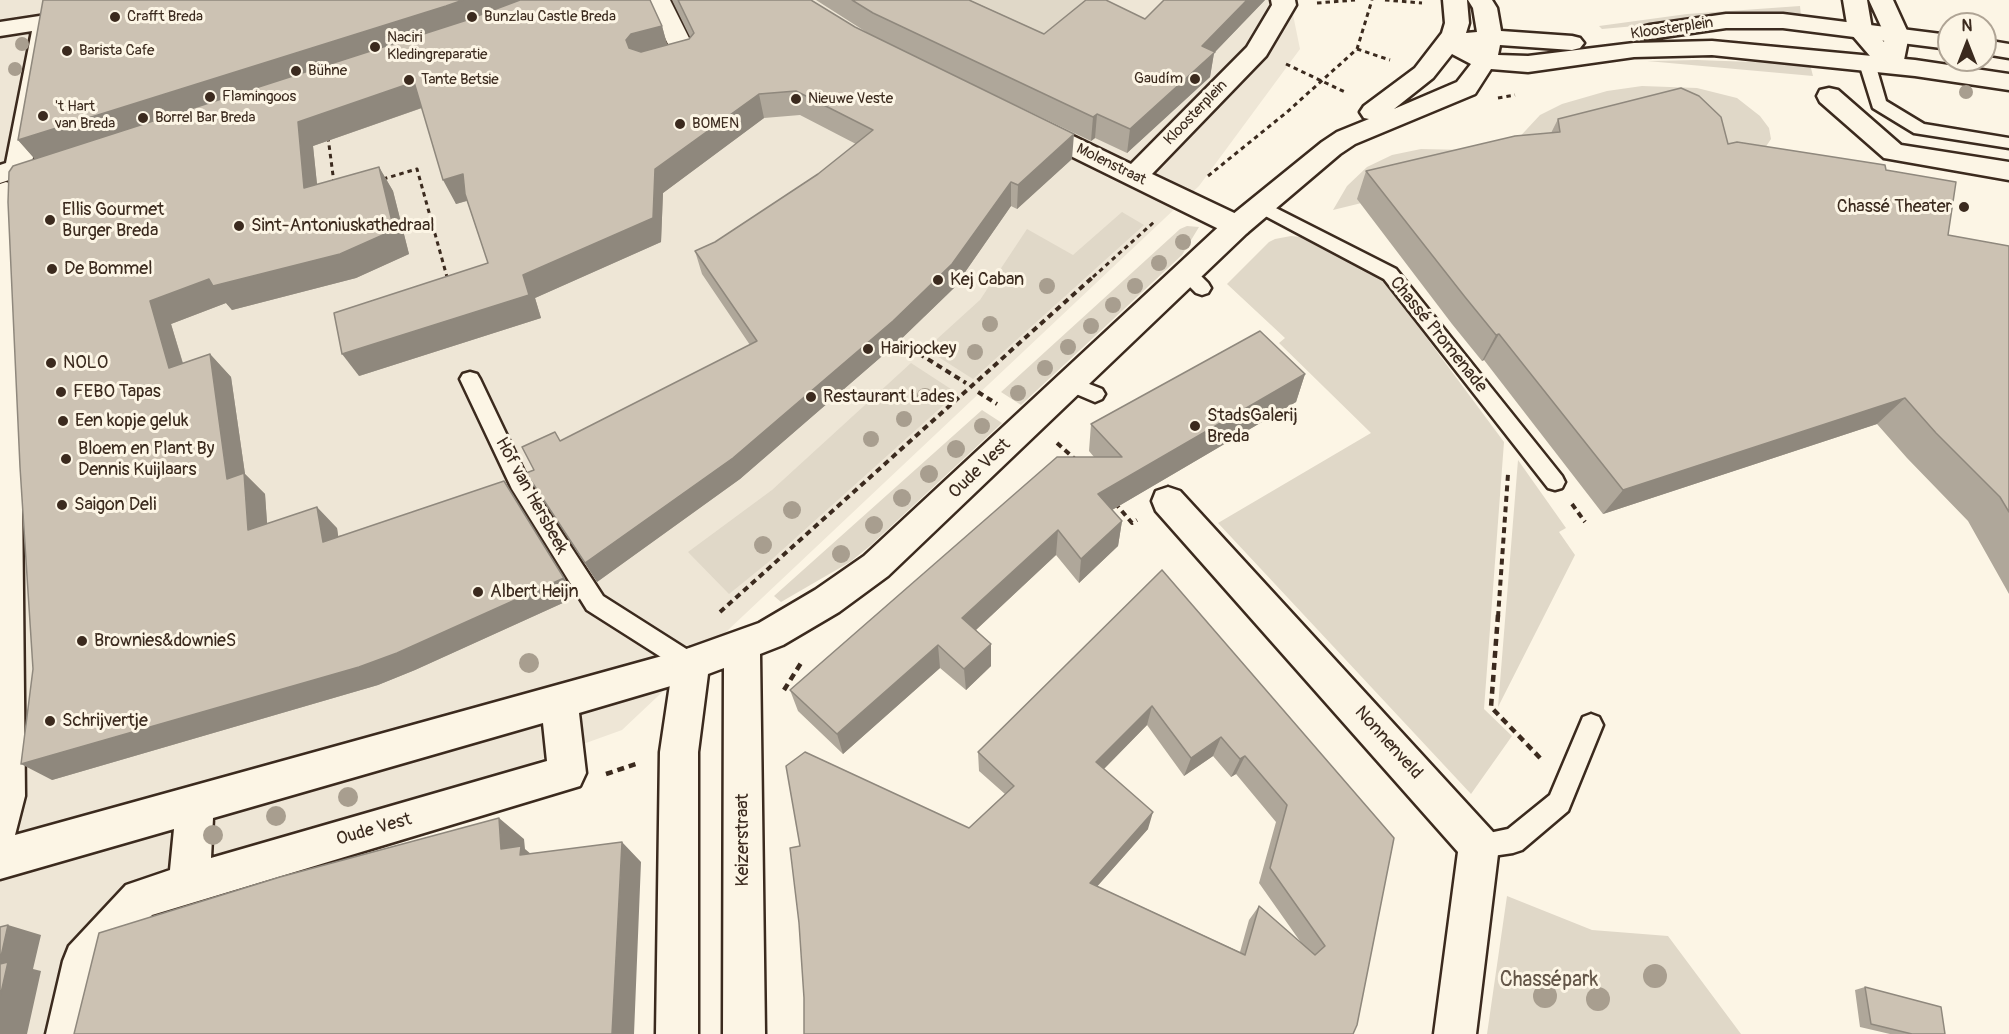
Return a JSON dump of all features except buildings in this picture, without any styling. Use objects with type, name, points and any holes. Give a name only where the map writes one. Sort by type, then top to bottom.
[{"type":"street","points":[[8,28],[24,0]]},
{"type":"street","points":[[648,66],[686,56],[658,0]]},
{"type":"street","name":"Kloosterplein","points":[[1134,176],[1257,51],[1284,5],[1283,0]]},
{"type":"street","points":[[1236,226],[1311,163],[1346,138],[1378,107],[1398,95],[1424,73],[1448,43],[1457,23],[1455,0]]},
{"type":"street","points":[[1346,138],[1466,88],[1487,49],[1485,8],[1480,0]]},
{"type":"street","points":[[1855,0],[1860,30],[1879,64],[1897,35],[1881,0]]},
{"type":"street","name":"Kloosterplein","points":[[1487,49],[1574,43],[1736,21],[1783,21],[1937,40]]},
{"type":"street","points":[[0,824],[6,796],[2,186],[18,168],[46,22],[8,28]]},
{"type":"street","name":"Kloosterplein","points":[[1448,43],[1487,49],[1528,64],[1634,50],[1712,48],[1879,64],[2009,82]]},
{"type":"street","points":[[1828,96],[1893,152],[2009,171]]},
{"type":"street","name":"Molenstraat","points":[[1013,117],[1236,226]]},
{"type":"street","points":[[2,186],[40,176]]},
{"type":"street","name":"Oude Vest","points":[[0,859],[691,664],[771,634],[800,618],[876,566],[1082,389],[1194,280],[1236,226]]},
{"type":"street","name":"Nonnenveld","points":[[1168,501],[1479,846]]},
{"type":"street","name":"Keizerstraat","points":[[742,646],[744,1034]]},
{"type":"street","points":[[677,1034],[679,752],[691,664]]},
{"type":"street","name":"Oude Vest","points":[[189,884],[567,773],[559,700]]},
{"type":"street","points":[[67,1034],[84,961],[140,899],[189,884],[195,803]]},
{"type":"street","points":[[1455,1034],[1479,846]]},
{"type":"lane","points":[[1879,64],[1879,104],[1920,129],[2009,143]]},
{"type":"lane","name":"Chassé Promenade","points":[[1260,206],[1390,274],[1555,482]]},
{"type":"lane","name":"Hof van Hersbeek","points":[[470,379],[522,489],[596,603],[691,664]]},
{"type":"lane","points":[[1479,846],[1513,842],[1559,802],[1591,725]]},
{"type":"path","points":[[691,664],[701,639],[722,610],[1180,199],[1322,82],[1358,49],[1372,0]]},
{"type":"path","points":[[1257,51],[1378,107]]},
{"type":"path","points":[[328,133],[335,192]]},
{"type":"path","points":[[376,181],[417,169],[450,288]]},
{"type":"path","points":[[910,348],[966,383]]},
{"type":"path","points":[[1512,425],[1491,707],[1567,786]]},
{"type":"path","points":[[1052,439],[1080,464]]},
{"type":"path","points":[[1108,496],[1132,523],[1168,501]]},
{"type":"path","points":[[781,698],[791,675],[804,660]]},
{"type":"shaded area","points":[[0,0],[1290,0],[1300,49],[1199,186],[622,730],[145,902],[104,1034],[0,1034]]},
{"type":"green space","points":[[964,0],[1104,0],[1029,65]]},
{"type":"green space","points":[[1800,6],[1801,16],[1735,17],[1602,29],[1599,26],[1687,14]]},
{"type":"green space","points":[[1697,60],[1810,64],[1813,76],[1647,61]]},
{"type":"green space","points":[[1642,86],[1697,88],[1737,98],[1760,116],[1769,128],[1771,139],[1765,148],[1504,168],[1333,210],[1347,186],[1367,167],[1392,155],[1421,149],[1468,150],[1513,144],[1540,115],[1562,104],[1607,91]]},
{"type":"green space","points":[[1122,212],[1144,225],[973,379],[926,349],[980,300],[1027,229],[1073,255]]},
{"type":"green space","points":[[1187,226],[1199,227],[1182,255],[1021,405],[1001,392],[1180,229]]},
{"type":"green space","points":[[1291,236],[1300,237],[1382,280],[1504,442],[1484,709],[1512,736],[1471,794],[1218,523],[1371,433],[1279,343],[1285,338],[1227,284],[1269,242]]},
{"type":"green space","points":[[911,363],[957,393],[771,560],[729,594],[688,552],[772,490]]},
{"type":"green space","points":[[982,410],[1002,423],[870,546],[850,562],[781,602],[774,596]]},
{"type":"green space","points":[[1518,460],[1566,528],[1559,532],[1575,555],[1498,707]]},
{"type":"green space","name":"Chassépark","points":[[1507,896],[1592,930],[1668,936],[1741,1034],[1487,1034]]},
{"type":"place","name":"Crafft Breda","points":[[115,17]]},
{"type":"place","name":"Bunzlau Castle Breda","points":[[472,17]]},
{"type":"place","name":"Naciri Kledingreparatie","points":[[375,47]]},
{"type":"place","name":"Barista Cafe","points":[[67,51]]},
{"type":"place","name":"Bühne","points":[[296,71]]},
{"type":"place","name":"Gaudím","points":[[1195,79]]},
{"type":"place","name":"Tante Betsie","points":[[409,80]]},
{"type":"place","name":"Flamingoos","points":[[210,97]]},
{"type":"place","name":"Nieuwe Veste","points":[[796,99]]},
{"type":"place","name":"'t Hart van Breda","points":[[43,116]]},
{"type":"place","name":"Borrel Bar Breda","points":[[143,118]]},
{"type":"place","name":"BOMEN","points":[[680,124]]},
{"type":"place","name":"Chassé Theater","points":[[1964,207]]},
{"type":"place","name":"Ellis Gourmet Burger Breda","points":[[50,220]]},
{"type":"place","name":"Sint-Antoniuskathedraal","points":[[239,226]]},
{"type":"place","name":"De Bommel","points":[[52,269]]},
{"type":"place","name":"Kej Caban","points":[[938,280]]},
{"type":"place","name":"Hairjockey","points":[[868,349]]},
{"type":"place","name":"NOLO","points":[[51,363]]},
{"type":"place","name":"FEBO Tapas","points":[[61,392]]},
{"type":"place","name":"Restaurant Lades","points":[[811,397]]},
{"type":"place","name":"Een kopje geluk","points":[[63,421]]},
{"type":"place","name":"StadsGalerij Breda","points":[[1195,426]]},
{"type":"place","name":"Bloem en Plant By Dennis Kuijlaars","points":[[66,459]]},
{"type":"place","name":"Saigon Deli","points":[[62,505]]},
{"type":"place","name":"Albert Heijn","points":[[478,592]]},
{"type":"place","name":"Brownies&downieS","points":[[82,641]]},
{"type":"place","name":"Schrijvertje","points":[[50,721]]}]
